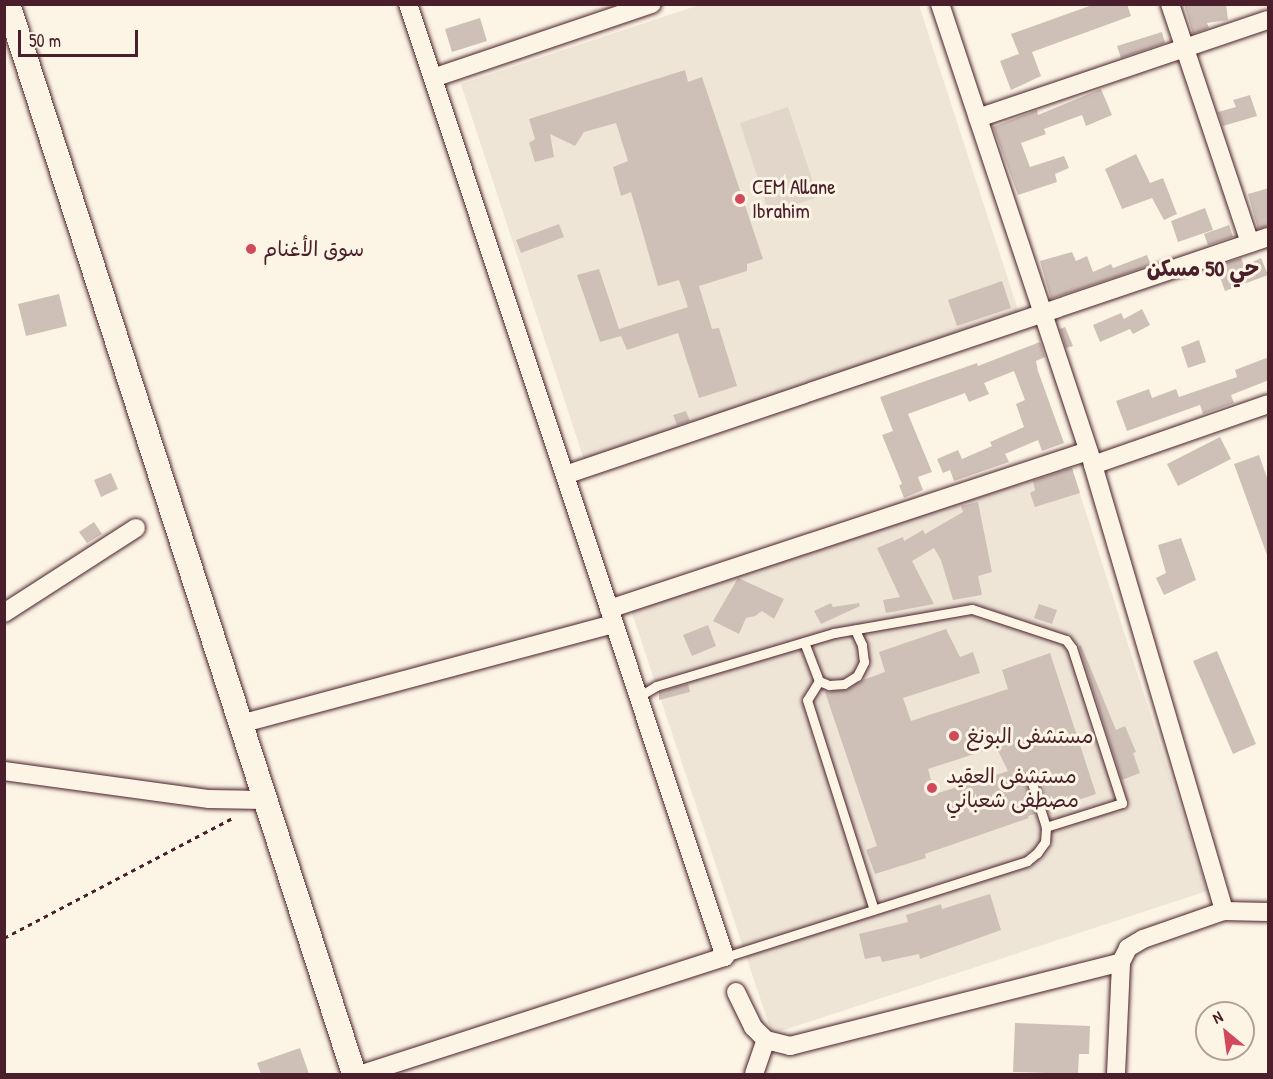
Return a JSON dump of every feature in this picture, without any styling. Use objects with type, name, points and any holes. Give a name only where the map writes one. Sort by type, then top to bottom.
[{"type":"main road","points":[[8,4],[354,1074]]},
{"type":"street","points":[[362,1074],[725,957],[408,4]]},
{"type":"street","points":[[433,78],[652,4]]},
{"type":"street","points":[[940,4],[1090,458],[1224,911]]},
{"type":"street","points":[[1170,4],[1250,243]]},
{"type":"street","points":[[978,118],[1269,20]]},
{"type":"street","points":[[565,475],[1269,237]]},
{"type":"street","points":[[240,724],[611,616],[1090,458],[1269,404]]},
{"type":"street","points":[[4,613],[136,528]]},
{"type":"street","points":[[4,771],[209,800],[264,801]]},
{"type":"street","points":[[1116,1074],[1121,962],[1128,948],[1143,939],[1224,911],[1269,912]]},
{"type":"street","points":[[736,992],[753,1027],[766,1040],[790,1046],[1121,962]]},
{"type":"street","points":[[754,1074],[766,1040]]},
{"type":"lane","points":[[638,697],[656,686],[804,642],[855,630],[972,609],[1066,640],[1072,648],[1122,803],[1046,827]]},
{"type":"lane","points":[[804,642],[819,681],[829,685],[844,684],[857,676],[864,662],[862,645],[855,630]]},
{"type":"lane","points":[[819,681],[807,700],[874,910]]},
{"type":"lane","points":[[725,957],[1028,861],[1045,842],[1046,827],[1030,777]]},
{"type":"path","points":[[4,938],[264,801]]},
{"type":"shaded area","name":"CEM Allane Ibrahim","points":[[699,5],[919,5],[1019,313],[584,460],[461,84]]},
{"type":"shaded area","points":[[788,107],[818,197],[769,213],[740,123]]},
{"type":"shaded area","name":"مستشفى العقيد مصطفى شعباني","points":[[1071,466],[1207,891],[772,1034],[631,610]]},
{"type":"building","points":[[1095,4],[1127,4],[1131,16],[1032,52],[1041,76],[1011,90],[1000,61],[1019,54],[1011,34]]},
{"type":"building","points":[[1184,4],[1226,4],[1228,20],[1207,23],[1209,28],[1193,34]]},
{"type":"building","points":[[480,18],[487,41],[452,52],[445,29]]},
{"type":"building","points":[[1162,32],[1165,43],[1121,58],[1117,46]]},
{"type":"building","points":[[685,70],[688,82],[702,77],[763,259],[747,264],[747,271],[699,286],[712,329],[719,328],[737,386],[699,398],[678,333],[627,350],[621,336],[600,342],[577,275],[599,269],[619,329],[688,307],[679,280],[658,286],[631,192],[621,196],[613,167],[628,161],[616,123],[584,132],[575,146],[550,134],[554,157],[535,162],[529,143],[535,139],[529,119]]},
{"type":"building","points":[[1101,89],[1112,115],[1086,126],[1082,115],[1044,129],[1046,134],[1021,143],[1030,167],[1064,156],[1069,168],[1055,174],[1057,182],[1018,195],[993,127],[1037,110],[1038,115]]},
{"type":"building","points":[[1250,95],[1257,116],[1223,126],[1218,112],[1236,107],[1233,100]]},
{"type":"building","points":[[1136,154],[1150,183],[1163,178],[1177,214],[1164,220],[1152,198],[1122,209],[1105,169]]},
{"type":"building","points":[[1269,188],[1269,226],[1258,229],[1248,194]]},
{"type":"building","points":[[1205,208],[1213,230],[1178,242],[1171,221]]},
{"type":"building","points":[[559,224],[564,237],[521,253],[516,240]]},
{"type":"building","points":[[1229,225],[1233,237],[1208,245],[1204,234]]},
{"type":"building","points":[[1072,252],[1076,261],[1087,256],[1093,272],[1111,264],[1113,268],[1147,255],[1151,265],[1051,299],[1040,261]]},
{"type":"building","points":[[1241,258],[1244,266],[1261,258],[1268,275],[1225,291],[1216,266]]},
{"type":"building","points":[[1002,281],[1011,308],[957,326],[948,300]]},
{"type":"building","points":[[59,294],[67,326],[26,336],[18,304]]},
{"type":"building","points":[[1142,309],[1150,325],[1133,334],[1130,329],[1100,342],[1093,325],[1121,313],[1124,319]]},
{"type":"building","points":[[1065,327],[1073,346],[1066,348],[1060,329]]},
{"type":"building","points":[[1199,340],[1206,362],[1188,368],[1181,347]]},
{"type":"building","points":[[1040,342],[1045,357],[1036,361],[1038,371],[1064,443],[1042,451],[1038,440],[1005,454],[1009,462],[954,481],[950,470],[943,473],[937,459],[958,450],[962,459],[992,446],[990,442],[1024,427],[1016,404],[1025,400],[1014,371],[984,383],[989,394],[969,402],[965,393],[908,414],[932,472],[918,477],[923,490],[904,498],[899,485],[902,484],[882,435],[893,431],[880,397],[977,363],[978,366]]},
{"type":"building","points":[[1269,357],[1269,380],[1231,395],[1234,403],[1203,414],[1200,405],[1127,431],[1116,401],[1149,389],[1152,398],[1176,389],[1179,397],[1237,377],[1235,370]]},
{"type":"building","points":[[686,411],[690,421],[677,425],[673,415]]},
{"type":"building","points":[[1220,437],[1231,459],[1178,486],[1167,464]]},
{"type":"building","points":[[1259,455],[1269,483],[1267,555],[1234,464]]},
{"type":"building","points":[[1072,468],[1080,493],[1035,507],[1030,493],[1035,490],[1033,481]]},
{"type":"building","points":[[111,473],[118,489],[101,497],[94,480]]},
{"type":"building","points":[[978,502],[992,572],[978,576],[982,595],[953,600],[941,560],[934,548],[912,561],[934,604],[886,613],[883,600],[900,597],[877,548],[903,537],[904,541],[923,530],[925,534],[963,512],[961,506]]},
{"type":"building","points":[[94,522],[102,534],[87,543],[79,532]]},
{"type":"building","points":[[1181,538],[1196,580],[1164,595],[1156,578],[1166,573],[1158,545]]},
{"type":"building","points":[[738,578],[784,599],[774,619],[762,611],[746,618],[739,634],[713,621]]},
{"type":"building","points":[[831,603],[833,607],[859,603],[860,606],[821,624],[814,611]]},
{"type":"building","points":[[1039,604],[1057,610],[1052,624],[1034,618]]},
{"type":"building","points":[[708,625],[716,646],[692,656],[683,635]]},
{"type":"building","points":[[946,629],[960,657],[973,652],[980,673],[903,698],[911,721],[1008,689],[1002,670],[1050,653],[1096,794],[1048,810],[1036,774],[1027,771],[1023,778],[1035,814],[925,854],[926,858],[875,874],[866,850],[877,846],[825,692],[847,690],[863,680],[885,672],[879,652]],"holes":[[[996,747],[1008,771],[935,794],[928,769]]]},
{"type":"building","points":[[1081,645],[1116,730],[1125,726],[1136,752],[1133,753],[1140,773],[1122,780],[1079,646]]},
{"type":"building","points":[[1217,651],[1256,744],[1233,754],[1193,661]]},
{"type":"building","points":[[688,684],[690,692],[659,700],[659,692]]},
{"type":"building","points":[[990,894],[1001,930],[920,959],[919,954],[882,962],[880,956],[865,959],[859,934],[908,922],[906,915],[941,904],[942,909]]},
{"type":"building","points":[[1015,1023],[1090,1026],[1089,1054],[1079,1054],[1078,1074],[1013,1072]]},
{"type":"building","points":[[300,1048],[309,1074],[261,1074],[257,1063]]},
{"type":"place","name":"CEM Allane Ibrahim","points":[[740,199]]},
{"type":"place","name":"سوق الأغنام","points":[[251,249]]},
{"type":"place","name":"مستشفى البونغ","points":[[954,736]]},
{"type":"place","name":"مستشفى العقيد مصطفى شعباني","points":[[932,788]]},
{"type":"district","name":"حي 50 مسكن","points":[[1203,269]]}]
